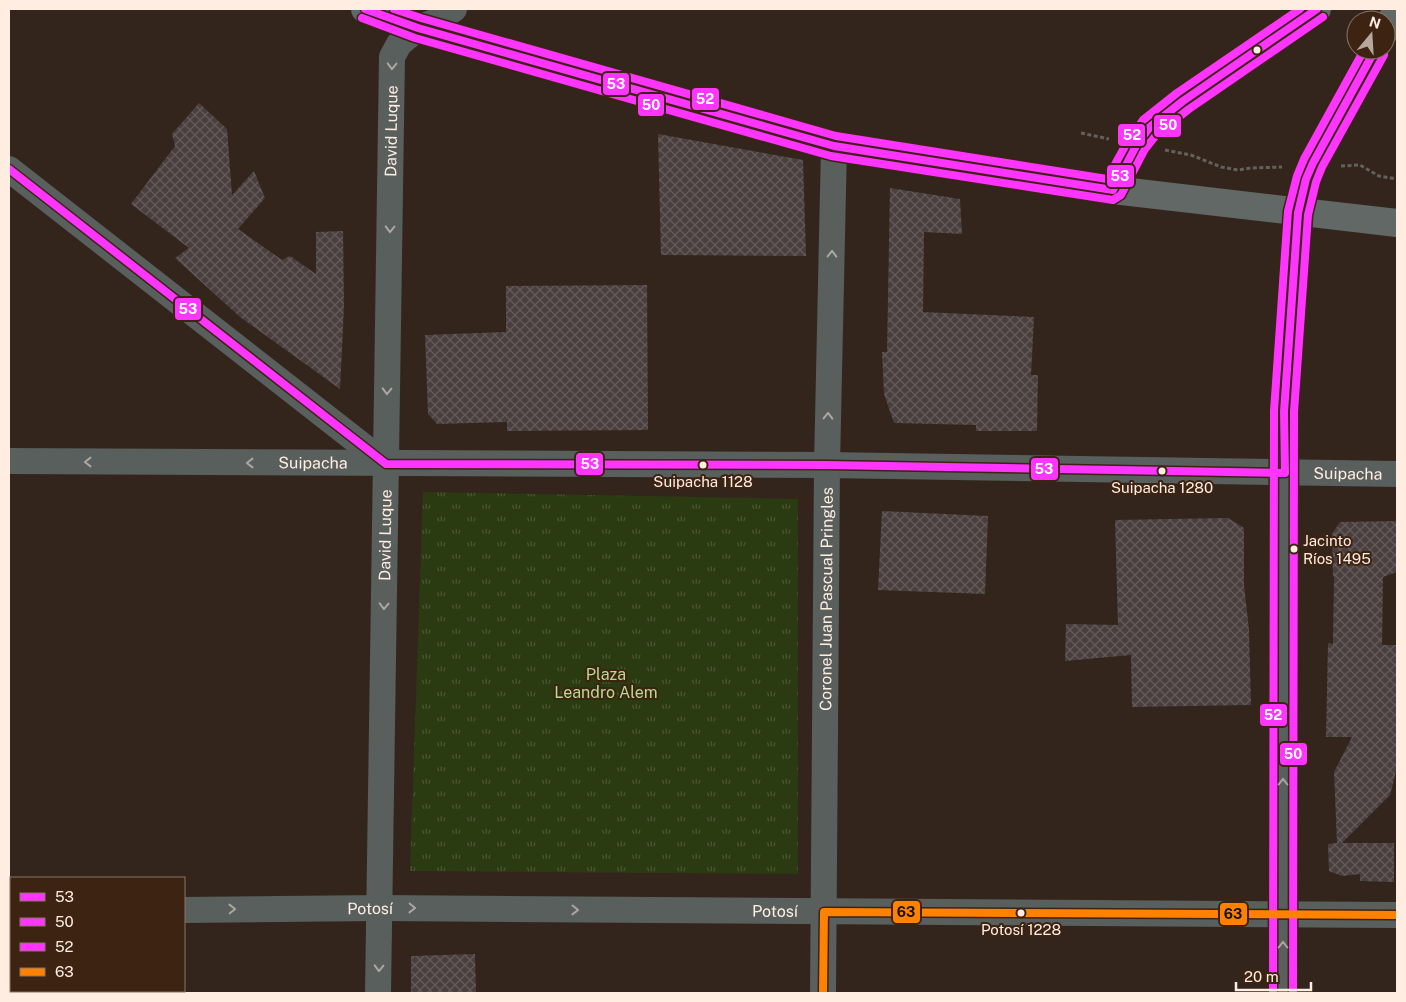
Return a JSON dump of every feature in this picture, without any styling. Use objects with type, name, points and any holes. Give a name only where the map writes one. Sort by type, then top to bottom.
[{"type":"main road","points":[[365,9],[418,28],[834,146],[1112,190],[1397,223]]},
{"type":"main road","points":[[1112,190],[1136,144],[1150,127],[1183,101],[1317,9]]},
{"type":"main road","points":[[1298,213],[1311,166],[1369,60]]},
{"type":"street","name":"David Luque","points":[[378,993],[392,57],[399,44],[418,28],[434,22],[454,9]]},
{"type":"street","name":"Coronel Juan Pascual Pringles","points":[[824,993],[827,465],[834,146]]},
{"type":"street","points":[[9,170],[386,464]]},
{"type":"street","points":[[1283,993],[1284,412],[1298,213]]},
{"type":"street","name":"Suipacha","points":[[9,461],[827,465],[1397,474]]},
{"type":"street","name":"Potosí","points":[[185,910],[380,908],[1397,915]]},
{"type":"path","points":[[1081,133],[1191,155],[1221,167],[1238,170],[1360,165],[1379,176],[1397,178]]},
{"type":"green space","name":"Plaza Leandro Alem","points":[[423,492],[798,499],[798,874],[410,871]]},
{"type":"building","points":[[199,103],[227,129],[232,195],[254,171],[265,198],[238,229],[282,260],[290,256],[316,274],[316,232],[343,231],[344,306],[340,389],[240,317],[175,258],[189,248],[131,204],[175,146],[172,134]]},
{"type":"building","points":[[658,134],[803,160],[806,256],[661,255]]},
{"type":"building","points":[[890,188],[960,199],[962,234],[924,232],[923,312],[1034,317],[1031,375],[1038,375],[1037,431],[976,431],[976,425],[894,423],[884,394],[882,352],[887,352]]},
{"type":"building","points":[[647,285],[648,430],[507,431],[507,422],[437,424],[428,414],[425,335],[506,332],[506,286]]},
{"type":"building","points":[[882,511],[988,516],[985,594],[878,590]]},
{"type":"building","points":[[1228,518],[1244,528],[1244,585],[1249,630],[1251,705],[1132,707],[1131,655],[1065,661],[1066,624],[1118,625],[1115,520]]},
{"type":"building","points":[[1397,521],[1397,572],[1383,577],[1382,645],[1397,645],[1397,768],[1390,795],[1342,843],[1394,843],[1394,882],[1360,881],[1360,874],[1342,876],[1329,871],[1328,844],[1337,843],[1334,772],[1352,737],[1326,737],[1328,643],[1333,644],[1334,576],[1332,534],[1340,522]]},
{"type":"building","points":[[475,954],[476,993],[411,993],[411,956]]},
{"type":"transit line","name":"53","points":[[365,9],[418,28],[834,146],[1113,190],[1137,144],[1150,127],[1183,101],[1317,9]]},
{"type":"transit line","name":"52","points":[[394,9],[836,136],[1107,179],[1129,139],[1143,120],[1177,93],[1300,9]]},
{"type":"transit line","name":"50","points":[[362,18],[415,38],[831,156],[1113,200],[1121,195],[1145,149],[1157,134],[1189,109],[1323,17]]},
{"type":"transit line","name":"52","points":[[1273,993],[1274,411],[1288,211],[1297,176],[1304,159],[1358,60]]},
{"type":"transit line","name":"53","points":[[9,169],[386,464],[827,465],[1285,473],[1284,412],[1298,213],[1306,179],[1313,163],[1370,60]]},
{"type":"transit line","name":"50","points":[[1293,993],[1294,412],[1308,215],[1316,182],[1322,167],[1381,60]]},
{"type":"transit line","name":"63","points":[[823,993],[824,912],[1397,915]]},
{"type":"place","name":"Suipacha 1128","points":[[703,465]]},
{"type":"place","name":"Suipacha 1280","points":[[1162,471]]},
{"type":"place","name":"Jacinto Ríos 1495","points":[[1294,549]]},
{"type":"place","name":"Potosí 1228","points":[[1021,913]]}]
